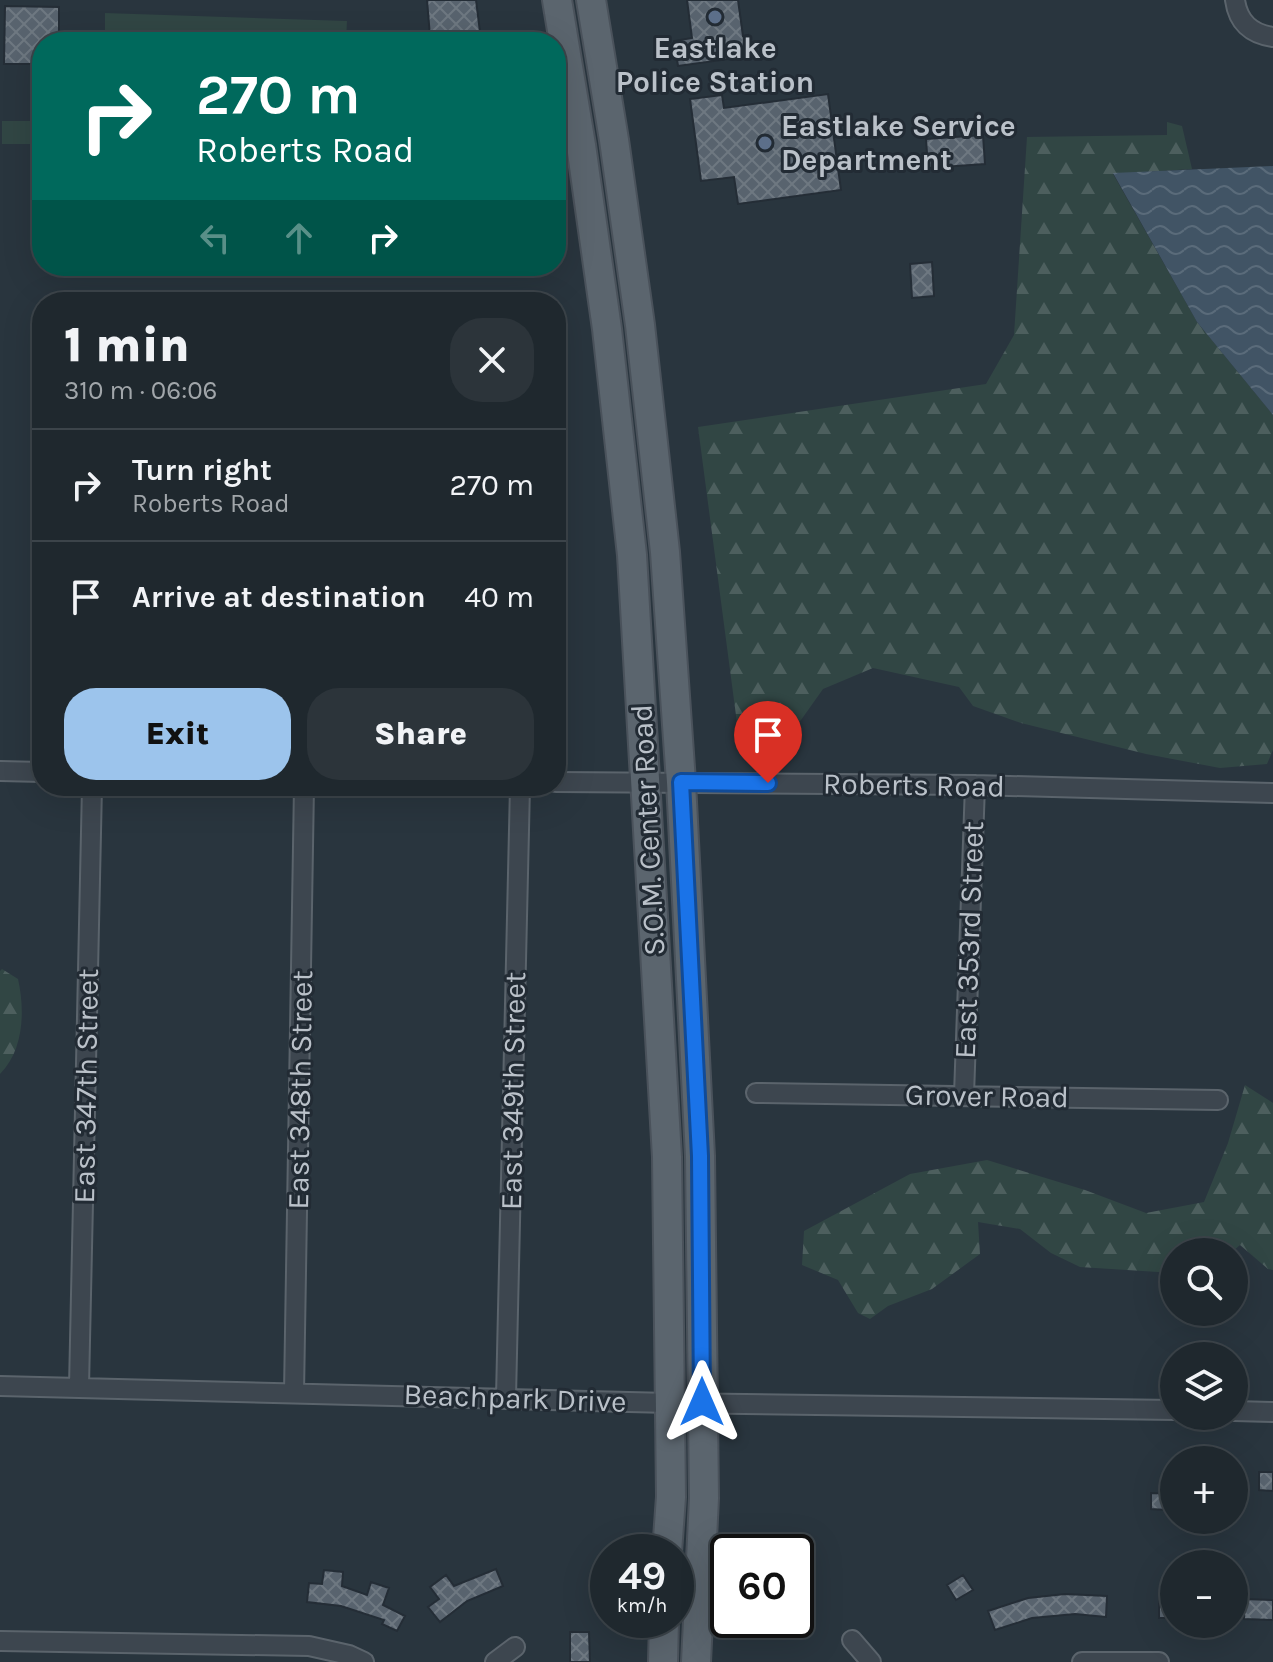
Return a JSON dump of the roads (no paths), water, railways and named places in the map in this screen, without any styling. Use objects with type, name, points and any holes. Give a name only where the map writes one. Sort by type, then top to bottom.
[{"type":"main road","name":"S.O.M. Center Road","points":[[557,0],[562,32]]},
{"type":"main road","name":"S.O.M. Center Road","points":[[591,0],[642,340],[665,552],[681,782],[700,1156],[704,1498],[696,1662]]},
{"type":"main road","name":"S.O.M. Center Road","points":[[566,54],[607,329],[632,555],[667,1157],[671,1497],[668,1534]]},
{"type":"main road","points":[[663,1662],[664,1638]]},
{"type":"street","points":[[1235,0],[1242,22],[1261,35],[1273,37]]},
{"type":"street","points":[[0,771],[32,772]]},
{"type":"street","name":"Roberts Road","points":[[566,782],[975,785],[1273,793]]},
{"type":"street","name":"East 353rd Street","points":[[964,1095],[975,785]]},
{"type":"street","name":"East 347th Street","points":[[79,1387],[92,796]]},
{"type":"street","name":"East 348th Street","points":[[294,1393],[304,796]]},
{"type":"street","name":"East 349th Street","points":[[506,1397],[520,796]]},
{"type":"street","name":"Grover Road","points":[[756,1093],[1218,1100]]},
{"type":"street","name":"Beachpark Drive","points":[[0,1386],[669,1403],[1160,1410]]},
{"type":"street","points":[[1248,1411],[1273,1412]]},
{"type":"street","points":[[852,1640],[871,1662]]},
{"type":"street","points":[[0,1641],[309,1646],[349,1655],[364,1662]]},
{"type":"street","points":[[495,1662],[515,1647]]},
{"type":"street","points":[[1082,1662],[1159,1662]]},
{"type":"water","points":[[1273,166],[1273,415],[1197,322],[1113,173]]},
{"type":"place","name":"Eastlake Police Station","points":[[715,17]]},
{"type":"place","name":"Eastlake Service Department","points":[[765,143]]}]
